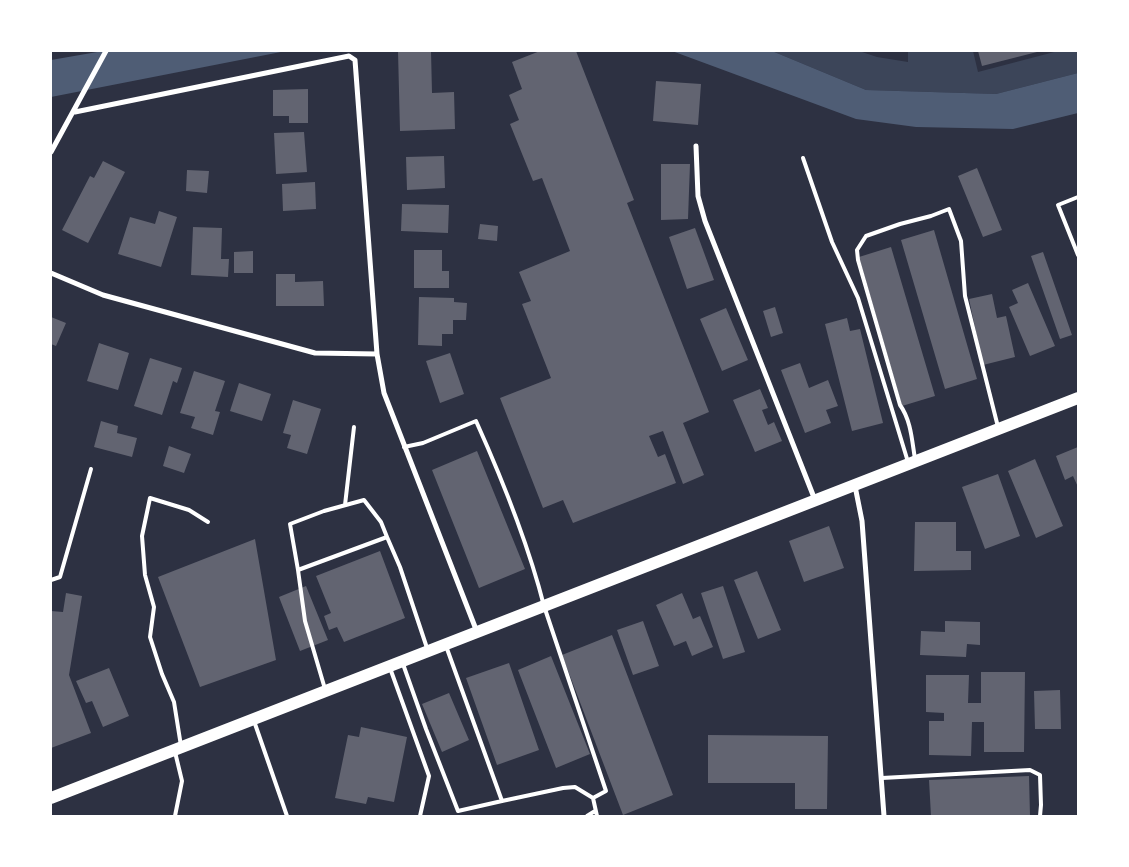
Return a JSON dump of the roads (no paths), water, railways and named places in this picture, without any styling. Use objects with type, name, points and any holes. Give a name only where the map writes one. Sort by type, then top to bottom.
[{"type":"main road","points":[[51,798],[1078,398]]},
{"type":"street","points":[[51,152],[75,112],[106,51]]},
{"type":"street","points":[[75,112],[349,56],[354,60],[377,354],[384,393],[477,632]]},
{"type":"street","points":[[696,146],[698,196],[705,221],[815,500]]},
{"type":"street","points":[[51,274],[103,295],[315,353],[377,354]]},
{"type":"street","points":[[855,485],[862,521],[884,816]]},
{"type":"lane","points":[[803,158],[832,242],[858,298],[912,463]]},
{"type":"lane","points":[[1078,197],[1058,205],[1078,255]]},
{"type":"lane","points":[[912,463],[912,436],[906,412],[900,405],[858,260],[856,250],[866,236],[931,216],[950,208],[961,241],[965,296],[998,429]]},
{"type":"lane","points":[[404,447],[423,443],[476,421],[518,522],[606,791],[593,798]]},
{"type":"lane","points":[[345,505],[354,427]]},
{"type":"lane","points":[[51,580],[60,577],[91,469]]},
{"type":"lane","points":[[175,816],[182,781],[177,749],[174,702],[162,674],[150,637],[154,607],[144,575],[142,536],[150,498],[189,510],[208,522]]},
{"type":"lane","points":[[326,691],[305,621],[290,524],[364,500],[381,522],[400,567],[428,651]]},
{"type":"lane","points":[[298,570],[387,537]]},
{"type":"lane","points":[[445,645],[502,801]]},
{"type":"lane","points":[[402,662],[458,811],[563,788],[575,788],[593,798],[596,813],[587,816]]},
{"type":"lane","points":[[390,666],[429,776],[420,816]]},
{"type":"lane","points":[[254,719],[287,816]]},
{"type":"lane","points":[[882,778],[1030,770],[1040,775],[1040,816]]}]
